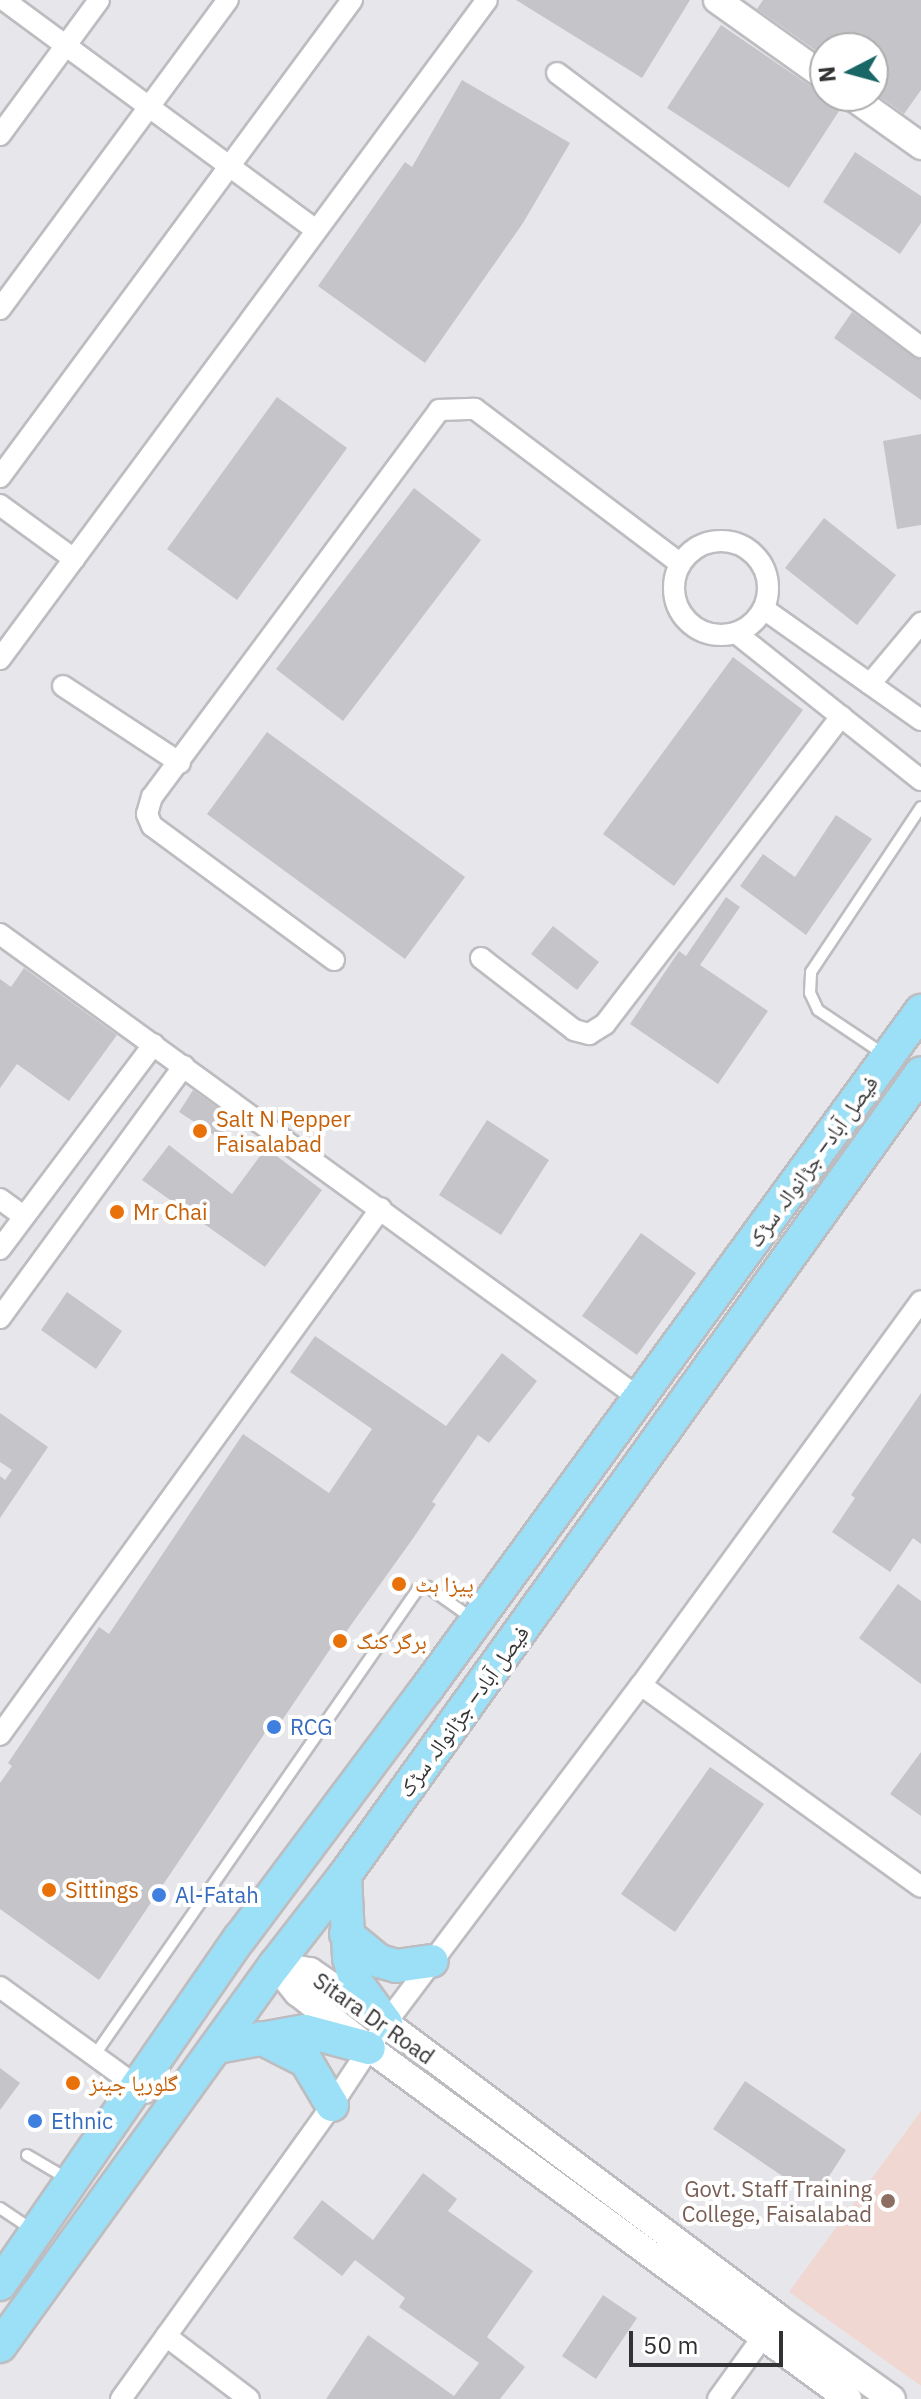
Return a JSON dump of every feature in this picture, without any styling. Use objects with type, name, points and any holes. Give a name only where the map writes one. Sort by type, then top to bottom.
[{"type":"main road","name":"فیصل آباد– جڑانوالہ سڑک","points":[[2,2277],[111,2125],[142,2091],[240,1938],[425,1691],[921,1011]]},
{"type":"main road","name":"فیصل آباد– جڑانوالہ سڑک","points":[[0,2346],[275,1965],[345,1875],[921,1073]]},
{"type":"main road","points":[[142,2091],[236,1980],[255,1967],[275,1965],[276,1927],[382,1773],[425,1691]]},
{"type":"main road","points":[[217,2047],[290,2032],[378,2035],[356,1982],[346,1934],[345,1875]]},
{"type":"main road","points":[[346,1934],[379,1961],[396,1966],[432,1961]]},
{"type":"main road","points":[[261,2038],[306,2061],[332,2105]]},
{"type":"street","points":[[4,0],[316,230]]},
{"type":"street","points":[[0,135],[99,0]]},
{"type":"street","points":[[0,309],[228,0]]},
{"type":"street","points":[[0,477],[352,0]]},
{"type":"street","points":[[0,659],[487,0]]},
{"type":"street","points":[[717,0],[809,66]]},
{"type":"street","points":[[557,73],[921,347]]},
{"type":"street","points":[[873,112],[921,146]]},
{"type":"street","points":[[334,960],[152,826],[147,814],[152,797],[439,410],[475,409],[679,563]]},
{"type":"street","points":[[0,505],[74,559]]},
{"type":"street","points":[[720,539],[744,545],[761,562],[769,585],[764,609],[752,624],[736,633],[713,635],[692,626],[677,608],[673,585],[679,563],[697,546],[720,539]]},
{"type":"street","points":[[764,609],[921,720]]},
{"type":"street","points":[[870,684],[921,623]]},
{"type":"street","points":[[736,633],[921,780]]},
{"type":"street","points":[[63,686],[180,763]]},
{"type":"street","points":[[481,958],[574,1030],[589,1034],[605,1024],[841,716]]},
{"type":"street","points":[[0,934],[639,1398]]},
{"type":"street","points":[[0,1249],[154,1044]]},
{"type":"street","points":[[0,1318],[184,1066]]},
{"type":"street","points":[[0,1199],[23,1216]]},
{"type":"street","points":[[0,1735],[381,1208]]},
{"type":"street","points":[[121,2399],[332,2105],[378,2035],[641,1685],[921,1301]]},
{"type":"street","points":[[641,1685],[921,1887]]},
{"type":"street","name":"Sitara Dr Road","points":[[275,1965],[310,1971],[378,2035],[770,2328],[848,2399]]},
{"type":"street","points":[[0,1987],[142,2091]]},
{"type":"street","points":[[718,2399],[770,2328]]},
{"type":"street","name":"Sitara Dr Road","points":[[770,2328],[892,2399]]},
{"type":"street","points":[[166,2336],[249,2399]]},
{"type":"lane","points":[[888,1057],[818,1010],[810,993],[811,972],[921,807]]},
{"type":"lane","points":[[94,2056],[418,1589],[428,1587],[476,1621]]},
{"type":"lane","points":[[27,2155],[72,2182]]},
{"type":"lane","points":[[0,2208],[36,2232]]},
{"type":"shaded area","name":"Govt. Staff Training College, Faisalabad","points":[[921,2111],[921,2386],[789,2292]]},
{"type":"building","points":[[516,0],[690,0],[642,78]]},
{"type":"building","points":[[763,0],[921,0],[921,90],[904,114],[889,103],[889,32],[809,32],[809,46],[757,9]]},
{"type":"building","points":[[721,25],[809,85],[809,112],[838,112],[789,188],[667,108]]},
{"type":"building","points":[[462,80],[570,143],[523,223],[425,363],[318,286],[405,162],[412,167]]},
{"type":"building","points":[[855,152],[921,196],[921,223],[900,254],[823,202]]},
{"type":"building","points":[[852,312],[921,360],[921,400],[834,338]]},
{"type":"building","points":[[277,397],[347,448],[237,600],[167,549]]},
{"type":"building","points":[[921,434],[921,525],[897,529],[883,441]]},
{"type":"building","points":[[414,488],[481,540],[343,721],[276,669]]},
{"type":"building","points":[[824,518],[896,575],[857,625],[785,568]]},
{"type":"building","points":[[733,657],[803,710],[674,886],[603,834]]},
{"type":"building","points":[[267,732],[465,877],[405,959],[207,814]]},
{"type":"building","points":[[836,815],[872,839],[806,935],[740,886],[763,854],[795,877]]},
{"type":"building","points":[[726,897],[740,907],[700,965],[768,1011],[718,1084],[630,1024],[679,951],[686,956]]},
{"type":"building","points":[[553,926],[599,962],[577,990],[531,954]]},
{"type":"building","points":[[24,968],[117,1035],[69,1101],[17,1064],[0,1088],[0,979],[11,987]]},
{"type":"building","points":[[193,1090],[232,1118],[219,1138],[179,1112]]},
{"type":"building","points":[[487,1120],[549,1160],[501,1235],[439,1195]]},
{"type":"building","points":[[169,1145],[232,1194],[266,1148],[322,1190],[265,1267],[142,1180]]},
{"type":"building","points":[[641,1233],[696,1273],[637,1355],[582,1316]]},
{"type":"building","points":[[67,1292],[122,1331],[96,1369],[41,1330]]},
{"type":"building","points":[[315,1336],[446,1426],[502,1353],[537,1381],[489,1443],[478,1435],[432,1502],[436,1504],[414,1537],[346,1632],[343,1630],[279,1725],[273,1721],[99,1980],[0,1909],[0,1783],[12,1766],[8,1763],[99,1627],[109,1634],[243,1434],[329,1493],[372,1429],[290,1372]]},
{"type":"building","points":[[921,1393],[921,1544],[913,1538],[890,1572],[832,1532],[855,1498],[851,1495]]},
{"type":"building","points":[[0,1413],[48,1447],[0,1518],[0,1476],[5,1480],[12,1470],[0,1462]]},
{"type":"building","points":[[898,1584],[921,1601],[921,1684],[859,1638]]},
{"type":"building","points":[[921,1752],[921,1816],[890,1794]]},
{"type":"building","points":[[710,1767],[764,1804],[675,1932],[621,1894]]},
{"type":"building","points":[[0,2068],[20,2083],[0,2110]]},
{"type":"building","points":[[745,2081],[846,2150],[815,2198],[713,2129]]},
{"type":"building","points":[[423,2173],[457,2199],[448,2211],[533,2271],[487,2337],[525,2367],[500,2399],[326,2399],[368,2335],[454,2396],[479,2363],[399,2307],[405,2298],[355,2260],[342,2276],[293,2238],[322,2200],[373,2240]]},
{"type":"building","points":[[603,2295],[637,2318],[596,2379],[562,2356]]},
{"type":"place","name":"Salt N Pepper Faisalabad","points":[[200,1131]]},
{"type":"place","name":"Mr Chai","points":[[117,1212]]},
{"type":"place","name":"پیزا ہٹ","points":[[399,1584]]},
{"type":"place","name":"برگر کنگ","points":[[340,1641]]},
{"type":"place","name":"RCG","points":[[274,1727]]},
{"type":"place","name":"Sittings","points":[[49,1890]]},
{"type":"place","name":"Al-Fatah","points":[[159,1895]]},
{"type":"place","name":"گلوریا جینز","points":[[73,2083]]},
{"type":"place","name":"Ethnic","points":[[35,2121]]},
{"type":"place","name":"Govt. Staff Training College, Faisalabad","points":[[888,2201]]}]
